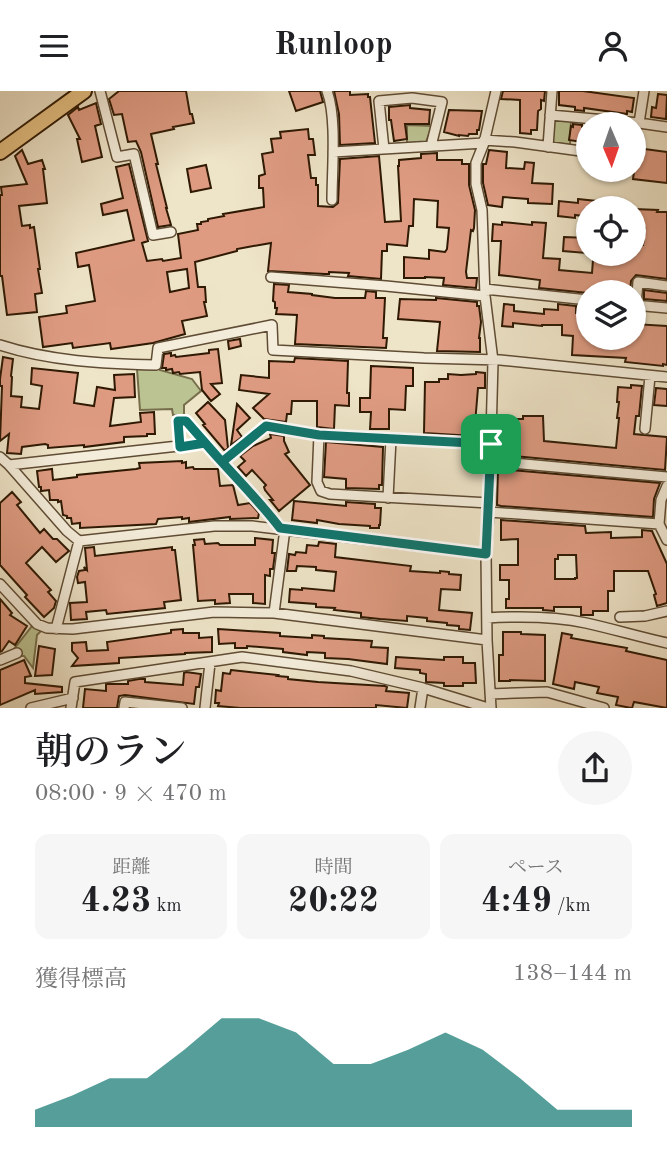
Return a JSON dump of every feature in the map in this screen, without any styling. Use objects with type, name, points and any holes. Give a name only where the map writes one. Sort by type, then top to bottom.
[{"type":"main road","points":[[0,152],[84,91]]},
{"type":"street","points":[[100,91],[117,157],[134,154],[153,235],[171,232]]},
{"type":"street","points":[[327,91],[331,101],[332,200]]},
{"type":"street","points":[[31,708],[72,703],[75,682],[242,657],[351,671],[423,688],[489,708],[486,554],[492,361],[485,293],[482,210],[476,184],[476,163],[496,91]]},
{"type":"street","points":[[548,147],[552,91]]},
{"type":"street","points":[[638,91],[644,91],[641,112]]},
{"type":"street","points":[[384,149],[379,101],[412,97],[442,102],[431,146]]},
{"type":"street","points":[[550,115],[576,117]]},
{"type":"street","points":[[646,124],[667,127]]},
{"type":"street","points":[[333,152],[484,141],[576,150]]},
{"type":"street","points":[[271,277],[576,299]]},
{"type":"street","points":[[646,283],[667,286]]},
{"type":"street","points":[[646,306],[667,308]]},
{"type":"street","points":[[0,345],[24,353],[114,364],[156,365],[158,348],[272,325],[273,350],[424,359],[500,360],[667,377]]},
{"type":"street","points":[[645,429],[650,376]]},
{"type":"street","points":[[180,447],[178,421],[186,421],[282,529],[274,613]]},
{"type":"street","points":[[222,462],[266,426],[319,435],[491,444]]},
{"type":"street","points":[[319,435],[317,482],[321,491],[330,494],[659,524]]},
{"type":"street","points":[[388,498],[391,439]]},
{"type":"street","points":[[9,465],[205,443]]},
{"type":"street","points":[[0,457],[79,541],[215,526],[252,526],[486,554]]},
{"type":"street","points":[[490,461],[667,477]]},
{"type":"street","points":[[667,486],[659,524],[667,540]]},
{"type":"street","points":[[56,629],[79,541]]},
{"type":"street","points":[[0,584],[37,624],[47,628],[74,629],[214,612],[274,613],[486,640]]},
{"type":"street","points":[[620,617],[667,611]]},
{"type":"street","points":[[487,618],[519,616],[584,623],[667,643]]},
{"type":"street","points":[[0,660],[18,653]]},
{"type":"street","points":[[205,708],[210,663]]},
{"type":"street","points":[[421,708],[423,688]]},
{"type":"street","points":[[490,694],[547,692],[597,707]]},
{"type":"street","points":[[124,708],[125,702],[182,708]]},
{"type":"green space","points":[[553,118],[571,119],[570,145],[550,142]]},
{"type":"green space","points":[[407,125],[432,126],[426,142],[407,143]]},
{"type":"green space","points":[[160,365],[160,370],[192,379],[201,391],[184,405],[184,415],[173,415],[172,409],[140,410],[137,369]]},
{"type":"green space","points":[[32,626],[41,631],[37,635],[33,668],[24,656],[20,656],[14,649]]},
{"type":"building","points":[[119,91],[186,91],[194,123],[151,134],[171,225],[158,227],[141,152],[136,141],[128,142],[122,114],[114,115],[109,99]]},
{"type":"building","points":[[289,91],[320,91],[323,102],[296,111]]},
{"type":"building","points":[[334,91],[350,91],[350,95],[368,94],[375,143],[340,145],[339,114]]},
{"type":"building","points":[[503,91],[545,91],[544,101],[541,100],[541,109],[538,111],[537,130],[531,130],[531,134],[520,133],[520,100],[501,99]]},
{"type":"building","points":[[559,91],[583,91],[634,98],[632,112],[584,108],[584,111],[559,105]]},
{"type":"building","points":[[658,94],[667,95],[666,119],[651,117],[652,107],[656,108]]},
{"type":"building","points":[[96,103],[101,124],[95,126],[102,157],[82,162],[77,139],[80,139],[68,115],[78,107],[79,110]]},
{"type":"building","points":[[410,105],[410,108],[430,110],[429,124],[405,124],[407,139],[394,141],[389,107]]},
{"type":"building","points":[[449,110],[482,111],[477,134],[459,136],[444,132]]},
{"type":"building","points":[[573,124],[576,124],[576,141],[569,140],[571,126],[573,127]]},
{"type":"building","points":[[308,129],[309,139],[313,139],[315,155],[308,155],[311,178],[316,178],[318,185],[318,206],[333,207],[338,203],[340,159],[379,156],[385,222],[401,221],[399,160],[437,153],[437,160],[462,160],[462,164],[469,164],[469,185],[475,210],[466,272],[467,278],[477,278],[476,288],[443,285],[444,278],[404,278],[404,257],[429,259],[429,250],[445,252],[447,249],[449,228],[437,227],[438,201],[414,199],[413,226],[409,226],[407,246],[387,244],[387,251],[382,251],[381,279],[348,276],[349,273],[268,271],[271,243],[237,249],[195,262],[198,287],[205,287],[207,316],[182,321],[185,334],[153,343],[111,349],[110,343],[73,348],[72,343],[43,347],[39,317],[67,313],[66,306],[95,301],[89,265],[78,267],[76,253],[134,240],[127,210],[103,215],[101,204],[123,198],[116,167],[129,164],[148,241],[142,243],[147,261],[181,258],[178,234],[198,230],[197,224],[224,216],[223,214],[264,207],[263,188],[259,188],[259,176],[265,174],[262,154],[273,152],[271,139],[281,138],[280,132]],"holes":[[[187,269],[189,288],[170,292],[167,272]]]},
{"type":"building","points":[[646,149],[667,152],[667,183],[646,181]]},
{"type":"building","points":[[22,150],[28,164],[42,160],[45,169],[47,203],[19,206],[22,226],[34,227],[42,293],[35,294],[37,312],[7,315],[0,276],[0,195],[1,187],[27,184],[15,156]]},
{"type":"building","points":[[489,150],[507,152],[506,168],[524,169],[525,162],[534,163],[532,183],[553,184],[552,204],[528,203],[528,199],[503,197],[502,207],[488,205],[483,183],[483,164],[486,164]]},
{"type":"building","points":[[206,165],[211,188],[191,192],[187,169]]},
{"type":"building","points":[[559,201],[576,203],[575,218],[558,216]]},
{"type":"building","points":[[646,210],[667,212],[667,279],[636,275],[632,280],[576,280],[576,292],[539,288],[540,280],[499,275],[501,241],[492,241],[493,224],[546,223],[543,258],[560,259],[559,270],[592,273],[593,266],[646,266]]},
{"type":"building","points":[[564,237],[576,238],[576,252],[563,251]]},
{"type":"building","points":[[274,284],[289,285],[288,292],[335,298],[365,298],[366,291],[376,292],[376,298],[385,298],[383,338],[387,338],[386,348],[295,344],[297,315],[276,314],[277,308],[273,301]]},
{"type":"building","points":[[646,290],[667,293],[667,301],[646,299]]},
{"type":"building","points":[[436,298],[477,302],[481,322],[480,352],[437,351],[440,322],[398,319],[400,299]]},
{"type":"building","points":[[504,304],[514,305],[514,311],[544,314],[544,309],[558,310],[558,304],[576,306],[576,350],[646,350],[646,325],[667,326],[667,365],[625,362],[626,358],[572,355],[573,336],[562,335],[562,325],[513,323],[513,327],[502,326]]},
{"type":"building","points":[[240,339],[241,346],[229,349],[228,341]]},
{"type":"building","points":[[218,349],[222,383],[211,384],[220,394],[211,401],[202,390],[200,372],[180,374],[173,373],[172,369],[162,368],[164,354],[171,353],[171,356],[176,357],[209,353],[209,350]]},
{"type":"building","points":[[3,357],[13,359],[11,396],[22,397],[21,407],[39,409],[42,386],[31,384],[32,368],[78,373],[74,403],[94,406],[97,387],[115,390],[114,375],[134,374],[135,397],[114,398],[110,426],[141,422],[140,413],[154,412],[155,434],[124,437],[124,442],[84,447],[48,448],[45,444],[22,447],[21,454],[7,453],[9,434],[0,441],[0,379]]},
{"type":"building","points":[[295,358],[348,361],[349,406],[335,405],[334,429],[317,427],[317,401],[292,401],[291,414],[287,414],[286,422],[264,419],[253,408],[269,394],[239,390],[241,375],[269,378],[269,361],[294,362]]},
{"type":"building","points":[[371,366],[413,368],[413,386],[406,386],[405,410],[389,409],[389,429],[370,429],[371,412],[360,412],[360,398],[370,398]]},
{"type":"building","points":[[485,373],[485,388],[478,388],[474,436],[424,433],[425,382],[448,379],[448,374]]},
{"type":"building","points":[[631,385],[642,386],[634,434],[667,437],[665,470],[503,455],[503,450],[499,450],[499,437],[510,437],[510,428],[515,428],[515,419],[523,419],[523,416],[543,416],[544,441],[616,448],[618,387],[631,388]]},
{"type":"building","points":[[656,388],[667,389],[667,406],[654,405]]},
{"type":"building","points":[[208,402],[225,420],[228,448],[225,451],[196,413]]},
{"type":"building","points":[[237,404],[250,418],[237,430],[242,437],[231,445]]},
{"type":"building","points":[[270,434],[284,436],[289,452],[285,454],[310,485],[279,511],[265,490],[266,485],[252,470],[246,476],[238,467],[245,461],[240,456],[253,446],[271,438]]},
{"type":"building","points":[[326,442],[383,447],[382,485],[379,485],[379,489],[346,488],[346,479],[324,477]]},
{"type":"building","points":[[186,462],[186,468],[218,469],[220,486],[233,485],[238,505],[250,503],[259,513],[258,518],[230,517],[189,522],[189,518],[182,517],[158,519],[156,524],[80,528],[80,523],[72,524],[71,518],[63,515],[61,501],[50,500],[49,490],[41,491],[37,471],[52,469],[53,480],[136,469],[140,468],[139,463]]},
{"type":"building","points":[[498,469],[660,483],[654,499],[653,517],[501,506],[497,505]]},
{"type":"building","points":[[12,492],[21,502],[17,505],[40,533],[44,529],[69,551],[56,562],[42,547],[26,563],[51,590],[48,592],[56,601],[54,608],[44,617],[0,565],[0,503]]},
{"type":"building","points":[[294,501],[346,506],[346,502],[375,504],[375,508],[381,508],[380,525],[379,528],[370,528],[317,520],[317,523],[292,520]]},
{"type":"building","points":[[501,520],[585,526],[586,533],[611,532],[611,538],[642,537],[642,530],[652,531],[667,564],[667,603],[657,606],[648,571],[614,571],[614,591],[608,591],[608,611],[593,611],[593,615],[581,615],[581,607],[554,607],[554,611],[543,608],[506,608],[509,580],[500,580],[500,565],[518,565],[518,539],[501,540]],"holes":[[[558,555],[576,555],[577,578],[555,579],[555,559],[558,559]]]},
{"type":"building","points":[[255,538],[273,540],[272,553],[275,553],[270,576],[265,575],[265,604],[253,603],[253,594],[229,594],[230,603],[198,601],[194,540],[204,539],[205,544],[255,545]]},
{"type":"building","points":[[319,542],[336,544],[335,557],[411,566],[410,571],[440,571],[461,575],[460,590],[441,589],[439,610],[472,613],[470,630],[459,629],[459,626],[447,623],[427,621],[427,618],[407,616],[407,621],[361,617],[361,613],[316,607],[316,604],[289,602],[290,589],[334,591],[336,572],[297,566],[296,571],[287,571],[289,554],[306,553],[307,545],[318,546]]},
{"type":"building","points":[[94,547],[95,556],[172,547],[172,550],[175,550],[181,600],[164,602],[165,608],[107,614],[106,610],[86,612],[87,619],[71,620],[70,603],[87,602],[85,582],[78,583],[77,577],[79,571],[85,570],[84,567],[87,570],[85,548]]},
{"type":"building","points":[[0,599],[12,613],[10,615],[27,626],[15,645],[9,641],[0,652]]},
{"type":"building","points":[[183,629],[183,633],[199,633],[199,638],[212,637],[212,652],[119,658],[119,663],[72,666],[78,658],[72,651],[72,643],[86,642],[87,651],[108,650],[107,642]]},
{"type":"building","points":[[218,629],[280,633],[280,636],[312,638],[312,635],[372,641],[371,647],[388,648],[387,664],[325,658],[325,653],[307,652],[307,655],[283,652],[283,649],[247,646],[235,648],[235,643],[219,644]]},
{"type":"building","points":[[503,632],[545,635],[545,681],[499,681],[499,655],[503,655]]},
{"type":"building","points":[[562,633],[572,635],[571,638],[627,648],[626,651],[667,660],[667,708],[634,702],[632,708],[616,705],[618,697],[597,693],[599,687],[575,682],[574,689],[553,684]]},
{"type":"building","points":[[39,646],[55,649],[52,675],[35,676]]},
{"type":"building","points":[[396,657],[444,660],[444,657],[463,657],[463,663],[475,663],[476,683],[444,686],[444,683],[426,682],[426,674],[420,673],[420,670],[395,668]]},
{"type":"building","points":[[24,660],[31,676],[25,677],[25,683],[62,687],[62,692],[35,694],[35,690],[0,705],[0,670]]},
{"type":"building","points":[[231,670],[278,675],[288,679],[385,686],[386,691],[409,693],[407,708],[376,705],[376,708],[218,706],[219,703],[215,703],[216,690],[221,691],[223,673],[230,674]]},
{"type":"building","points":[[186,672],[201,674],[194,704],[125,695],[119,696],[117,708],[83,708],[85,689],[106,691],[106,684],[128,684],[128,681],[139,679],[145,679],[145,682],[183,685]]},
{"type":"route","points":[[178,421],[186,421],[222,462],[266,426],[319,435],[491,444],[486,554],[280,528],[205,443],[180,447],[178,421]]}]
